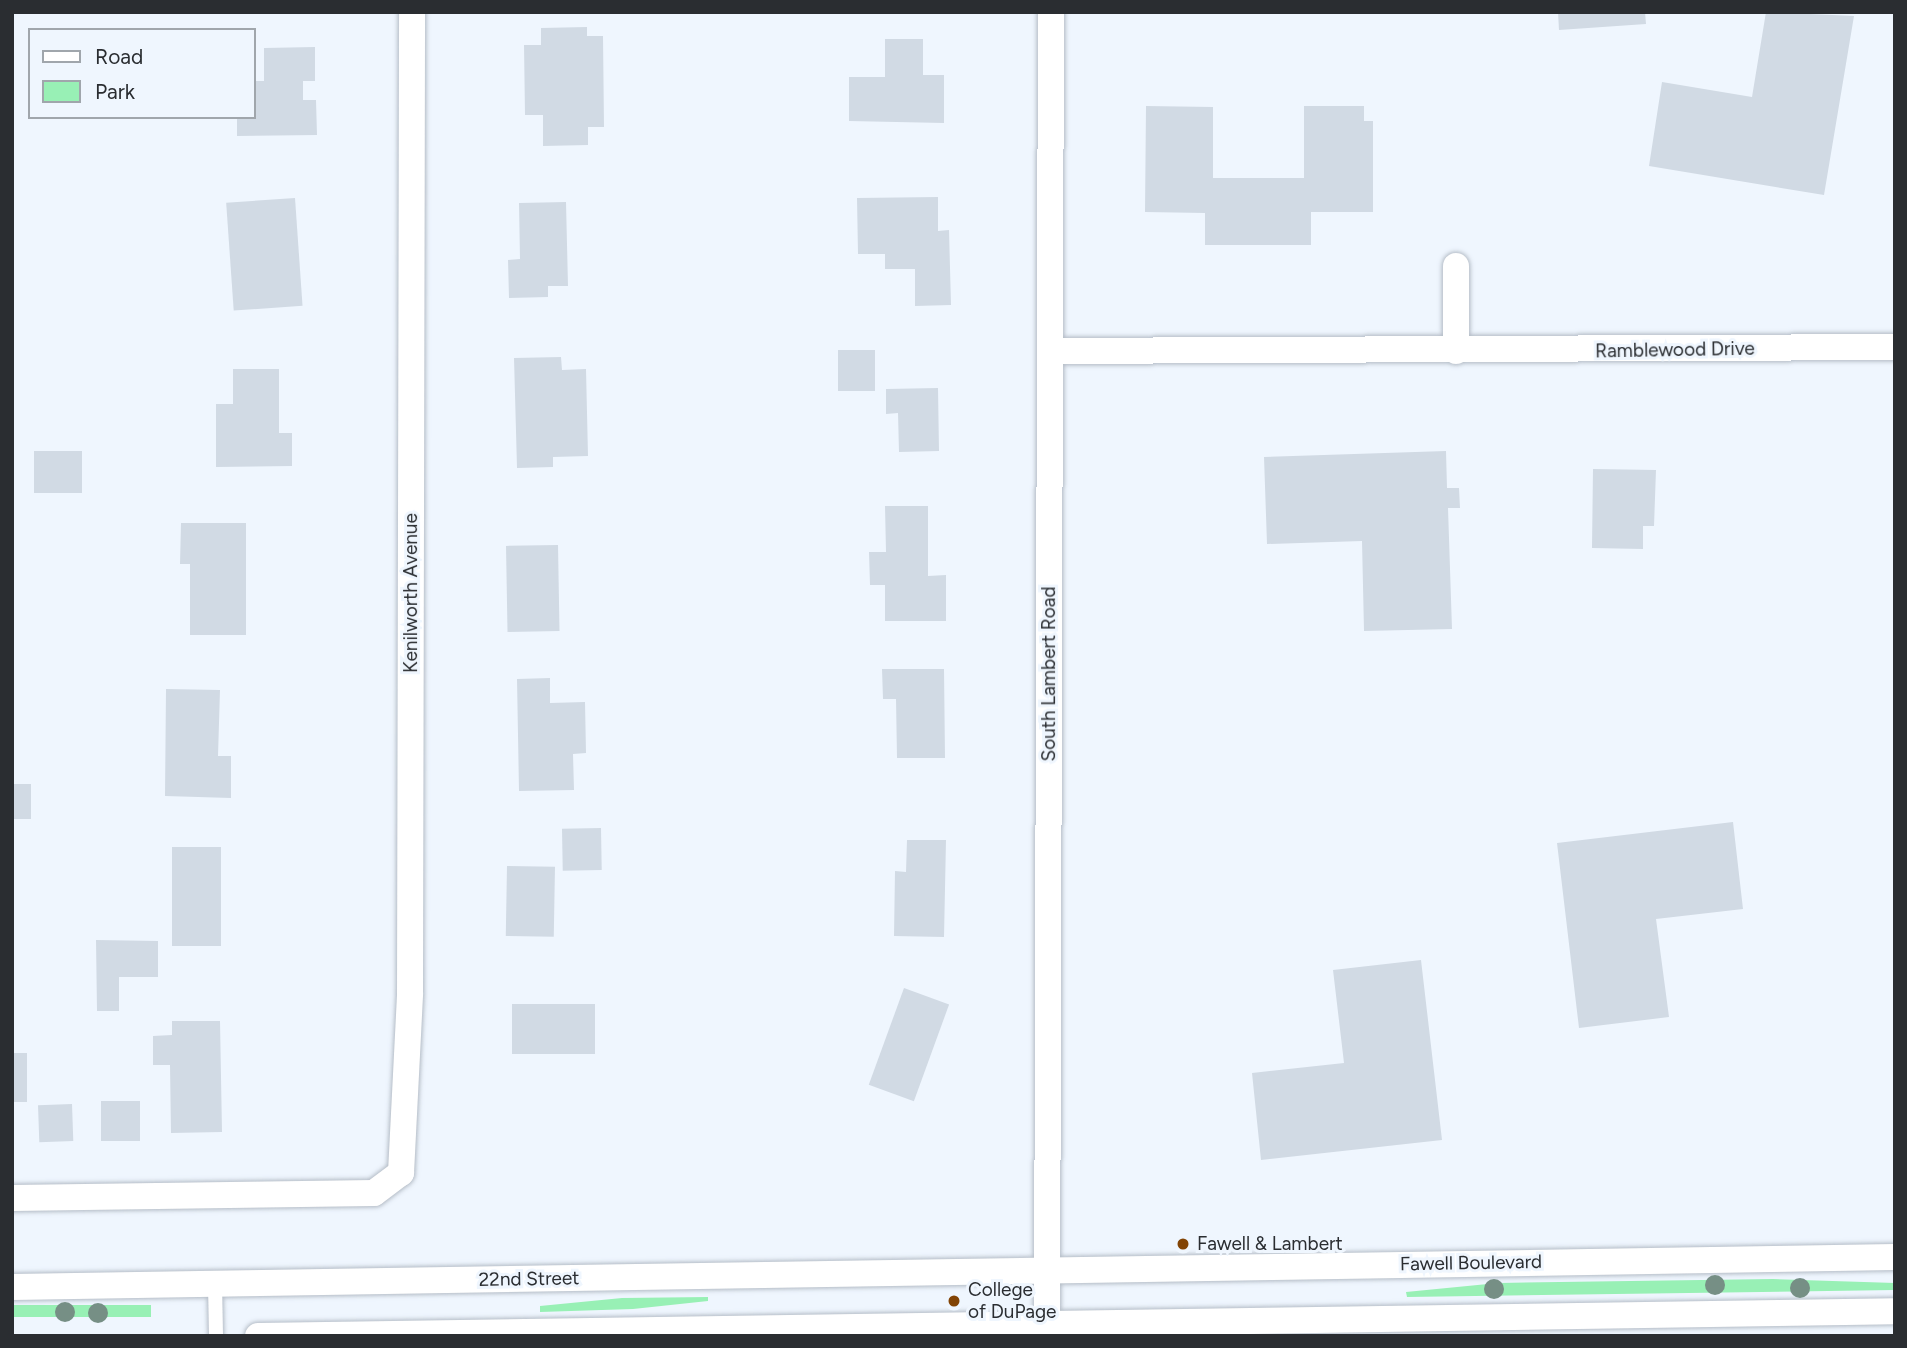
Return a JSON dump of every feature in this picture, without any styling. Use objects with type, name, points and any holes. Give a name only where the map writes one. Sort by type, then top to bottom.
[{"type":"street","name":"Kenilworth Avenue","points":[[12,1198],[374,1193],[401,1173],[410,993],[412,12]]},
{"type":"street","name":"South Lambert Road","points":[[1047,1330],[1051,12]]},
{"type":"street","points":[[1456,266],[1456,351]]},
{"type":"street","name":"Ramblewood Drive","points":[[1050,351],[1895,347]]},
{"type":"street","name":"Fawell Boulevard","points":[[1046,1269],[1895,1257]]},
{"type":"street","name":"22nd Street","points":[[12,1287],[1046,1269]]},
{"type":"street","points":[[258,1336],[1047,1330],[1895,1311]]},
{"type":"lane","points":[[215,1283],[216,1336]]},
{"type":"green space","points":[[1773,1279],[1895,1283],[1895,1290],[1407,1297],[1406,1292],[1498,1283]]},
{"type":"green space","points":[[708,1297],[708,1301],[633,1309],[540,1312],[540,1306],[622,1298]]},
{"type":"green space","points":[[12,1305],[151,1305],[151,1317],[12,1317]]},
{"type":"building","points":[[1558,12],[1645,12],[1646,24],[1559,30]]},
{"type":"building","points":[[1766,12],[1854,16],[1824,195],[1649,166],[1662,82],[1752,97]]},
{"type":"building","points":[[587,27],[587,36],[603,36],[604,127],[588,127],[588,145],[543,146],[543,115],[525,115],[524,45],[541,45],[541,28]]},
{"type":"building","points":[[885,39],[923,39],[923,75],[944,75],[944,123],[849,121],[849,77],[885,77]]},
{"type":"building","points":[[315,47],[315,81],[303,81],[303,100],[316,100],[317,135],[237,136],[237,119],[256,119],[256,81],[264,81],[264,48]]},
{"type":"building","points":[[1146,106],[1213,107],[1213,178],[1304,178],[1304,106],[1364,106],[1364,121],[1373,121],[1373,212],[1311,212],[1311,245],[1205,245],[1205,213],[1145,212]]},
{"type":"building","points":[[938,197],[938,231],[949,230],[951,305],[915,306],[915,269],[885,269],[885,254],[858,254],[857,198]]},
{"type":"building","points":[[295,198],[303,306],[234,311],[226,203]]},
{"type":"building","points":[[566,202],[568,286],[548,286],[548,297],[509,298],[508,260],[520,259],[519,203]]},
{"type":"building","points":[[838,350],[875,350],[875,391],[838,391]]},
{"type":"building","points":[[561,357],[562,370],[586,369],[588,456],[553,457],[553,467],[517,468],[514,358]]},
{"type":"building","points":[[233,369],[279,369],[279,433],[292,433],[292,466],[216,467],[216,404],[233,404]]},
{"type":"building","points":[[938,388],[939,451],[899,452],[898,413],[886,414],[886,389]]},
{"type":"building","points":[[34,451],[82,451],[82,493],[34,493]]},
{"type":"building","points":[[1446,451],[1447,488],[1459,488],[1460,508],[1448,508],[1452,629],[1364,631],[1362,541],[1267,544],[1264,457]]},
{"type":"building","points":[[1593,469],[1656,470],[1654,526],[1643,526],[1643,549],[1592,548]]},
{"type":"building","points":[[885,506],[928,506],[928,576],[946,575],[946,621],[885,621],[885,585],[870,585],[869,552],[886,552]]},
{"type":"building","points":[[181,523],[246,523],[246,635],[190,635],[190,564],[180,564]]},
{"type":"building","points":[[558,545],[560,631],[508,632],[506,546]]},
{"type":"building","points":[[882,669],[944,669],[945,758],[897,758],[896,699],[883,699]]},
{"type":"building","points":[[550,678],[550,703],[585,702],[586,753],[573,754],[574,790],[519,791],[517,679]]},
{"type":"building","points":[[166,689],[220,690],[218,756],[231,756],[231,798],[165,796]]},
{"type":"building","points":[[12,784],[31,784],[31,819],[12,819]]},
{"type":"building","points":[[1733,822],[1743,909],[1656,919],[1669,1017],[1579,1028],[1557,843]]},
{"type":"building","points":[[601,828],[602,870],[563,871],[562,829]]},
{"type":"building","points":[[907,840],[946,840],[944,937],[894,936],[895,871],[906,872]]},
{"type":"building","points":[[172,847],[221,847],[221,946],[172,946]]},
{"type":"building","points":[[507,866],[555,867],[554,937],[506,936]]},
{"type":"building","points":[[96,940],[158,941],[158,977],[119,977],[119,1011],[97,1011]]},
{"type":"building","points":[[1421,960],[1442,1140],[1261,1160],[1252,1073],[1344,1063],[1333,970]]},
{"type":"building","points":[[904,988],[949,1004],[914,1101],[869,1085]]},
{"type":"building","points":[[512,1004],[595,1004],[595,1054],[512,1054]]},
{"type":"building","points":[[172,1021],[220,1021],[222,1132],[171,1133],[170,1065],[153,1065],[153,1036],[172,1035]]},
{"type":"building","points":[[12,1053],[27,1053],[27,1102],[12,1102]]},
{"type":"building","points":[[101,1101],[140,1101],[140,1141],[101,1141]]},
{"type":"building","points":[[72,1104],[73,1141],[39,1142],[38,1105]]},
{"type":"place","name":"Fawell & Lambert","points":[[1183,1244]]},
{"type":"place","name":"College of DuPage","points":[[954,1301]]}]
